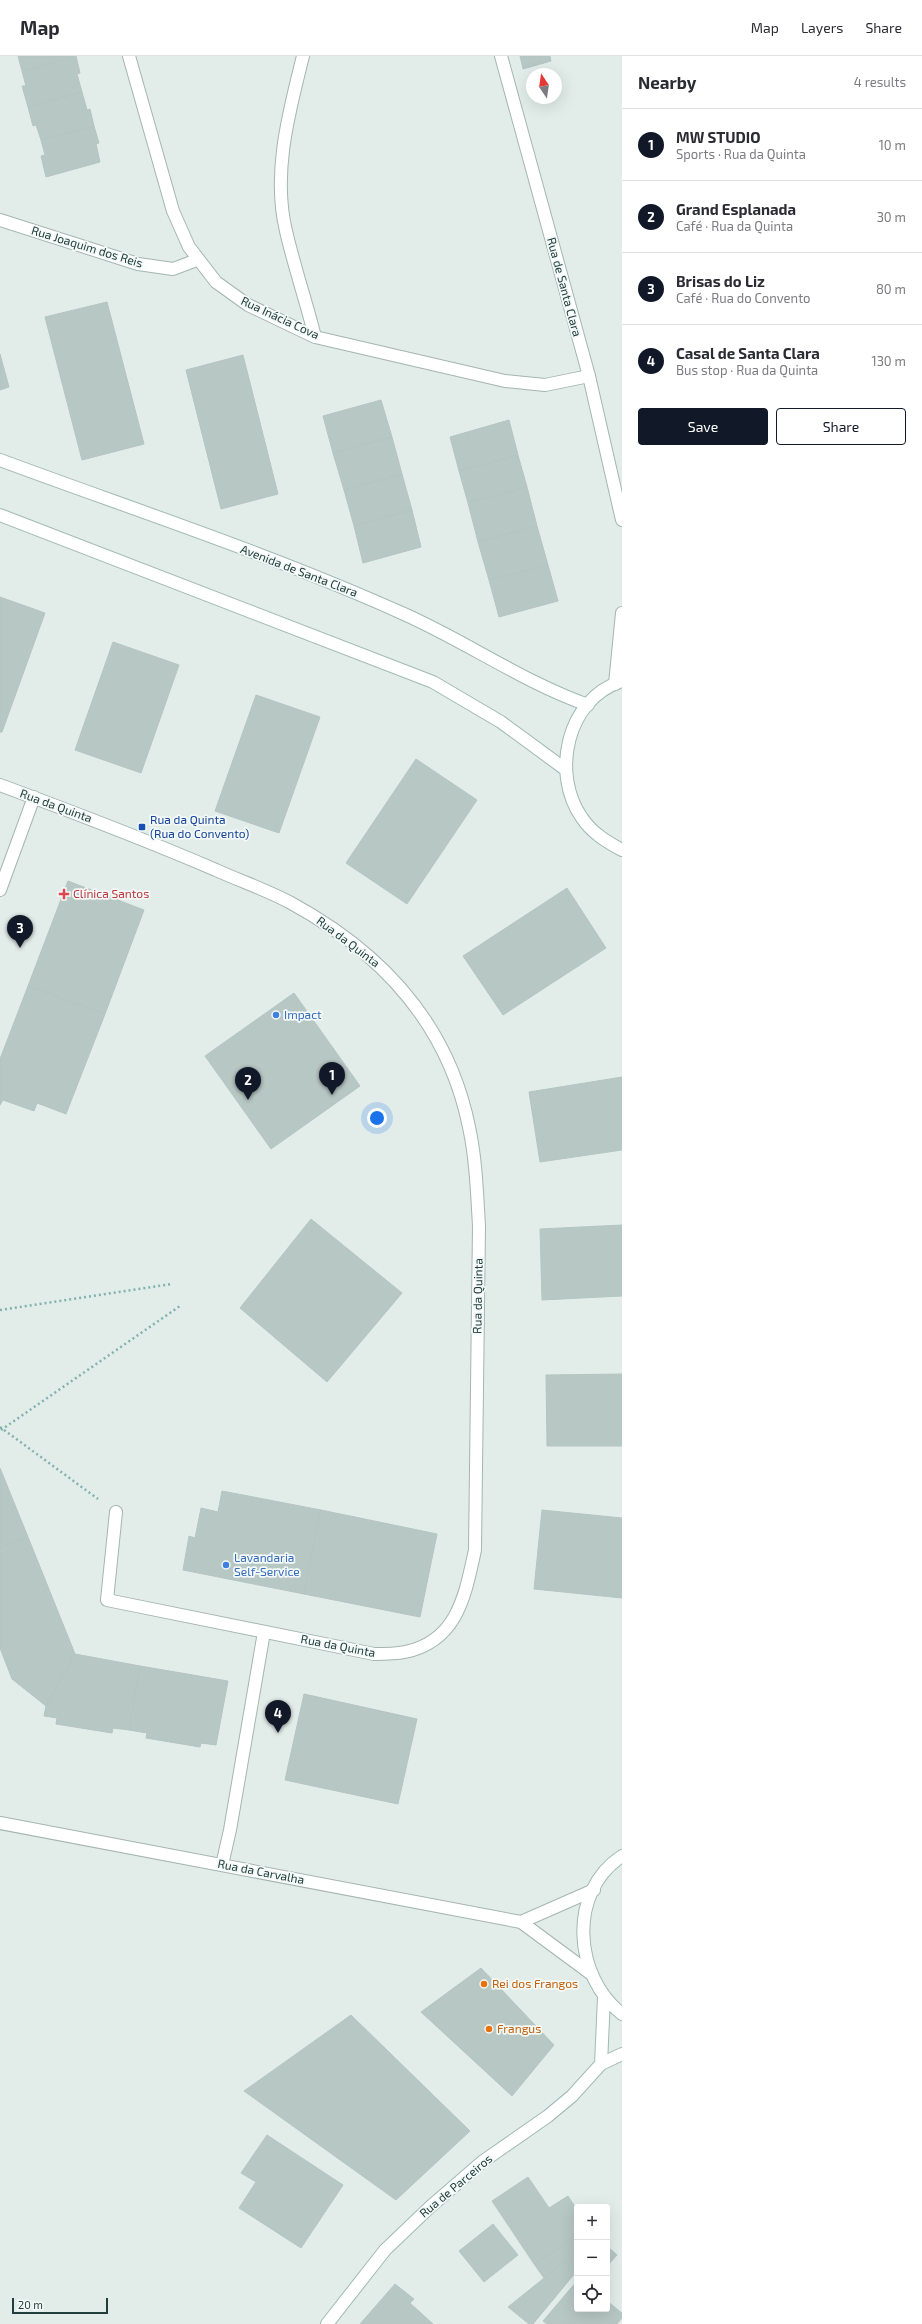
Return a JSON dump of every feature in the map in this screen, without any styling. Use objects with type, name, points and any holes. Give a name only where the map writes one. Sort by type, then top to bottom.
[{"type":"street","name":"Rua Inácia Cova","points":[[130,56],[173,211],[189,247],[197,260],[216,282],[248,305],[314,336],[505,381],[544,384],[589,376]]},
{"type":"street","points":[[303,56],[283,144],[282,194],[285,230],[304,292],[314,336]]},
{"type":"street","name":"Rua de Santa Clara","points":[[501,56],[589,376],[622,520]]},
{"type":"street","name":"Rua Joaquim dos Reis","points":[[0,220],[138,264],[173,269],[197,260]]},
{"type":"street","name":"Avenida de Santa Clara","points":[[0,460],[333,583],[406,615],[512,672],[561,696],[588,705]]},
{"type":"street","points":[[0,515],[433,682],[501,722],[565,769]]},
{"type":"street","points":[[622,613],[618,683],[600,693],[588,705],[575,724],[567,746],[565,769],[570,795],[582,819],[600,838],[622,850]]},
{"type":"street","name":"Rua da Quinta","points":[[0,785],[117,828],[290,902],[333,927],[377,962],[412,999],[438,1041],[456,1081],[469,1126],[476,1175],[479,1226],[475,1550],[467,1586],[454,1621],[434,1640],[405,1652],[374,1654],[106,1600],[116,1512]]},
{"type":"street","points":[[0,890],[34,797]]},
{"type":"street","points":[[222,1865],[230,1830],[264,1632]]},
{"type":"street","name":"Rua da Carvalha","points":[[0,1823],[521,1922],[590,1974]]},
{"type":"street","points":[[622,1856],[602,1877],[594,1890],[586,1908],[582,1941],[590,1974],[604,1997],[622,2014]]},
{"type":"street","points":[[521,1922],[594,1890]]},
{"type":"street","points":[[601,2064],[604,1997]]},
{"type":"street","name":"Rua de Parceiros","points":[[327,2324],[385,2250],[430,2207],[482,2162],[548,2116],[572,2096],[601,2064],[622,2054]]},
{"type":"path","points":[[0,1310],[171,1284]]},
{"type":"path","points":[[116,1512],[1,1428],[180,1306]]},
{"type":"building","points":[[18,56],[76,56],[22,71]]},
{"type":"building","points":[[76,56],[80,73],[77,74],[82,92],[28,107],[22,86],[26,86],[22,71]]},
{"type":"building","points":[[520,56],[550,56],[551,61],[523,69]]},
{"type":"building","points":[[82,92],[87,110],[90,109],[94,126],[41,140],[36,125],[33,126],[28,107]]},
{"type":"building","points":[[94,126],[99,143],[96,144],[100,162],[46,177],[41,156],[45,155],[41,140]]},
{"type":"building","points":[[107,302],[144,444],[82,460],[45,317]]},
{"type":"building","points":[[0,354],[9,387],[0,390]]},
{"type":"building","points":[[243,355],[278,494],[221,509],[186,370]]},
{"type":"building","points":[[381,400],[392,437],[333,453],[323,416]]},
{"type":"building","points":[[509,420],[518,455],[459,471],[450,437]]},
{"type":"building","points":[[392,437],[402,474],[344,490],[333,453]]},
{"type":"building","points":[[518,455],[527,487],[468,503],[459,471]]},
{"type":"building","points":[[402,474],[412,510],[354,526],[344,490]]},
{"type":"building","points":[[527,487],[537,526],[478,542],[468,503]]},
{"type":"building","points":[[412,510],[421,547],[363,563],[354,526]]},
{"type":"building","points":[[537,526],[548,565],[489,580],[478,542]]},
{"type":"building","points":[[548,565],[558,601],[499,617],[489,580]]},
{"type":"building","points":[[0,597],[45,613],[2,732],[0,732]]},
{"type":"building","points":[[113,642],[179,665],[141,773],[75,750]]},
{"type":"building","points":[[256,695],[320,717],[279,833],[215,811]]},
{"type":"building","points":[[416,759],[477,800],[407,904],[346,863]]},
{"type":"building","points":[[68,881],[144,910],[105,1014],[28,986]]},
{"type":"building","points":[[567,888],[606,948],[503,1015],[463,956]]},
{"type":"building","points":[[28,986],[105,1014],[66,1114],[37,1103],[34,1111],[3,1100],[0,1105],[0,1059]]},
{"type":"building","points":[[294,993],[360,1086],[271,1149],[205,1056]]},
{"type":"building","points":[[622,1077],[622,1150],[540,1162],[529,1092]]},
{"type":"building","points":[[311,1219],[402,1293],[327,1382],[240,1308]]},
{"type":"building","points":[[622,1225],[622,1296],[542,1300],[540,1229]]},
{"type":"building","points":[[622,1374],[622,1446],[547,1446],[546,1375]]},
{"type":"building","points":[[0,1468],[28,1537],[0,1548]]},
{"type":"building","points":[[222,1491],[321,1510],[304,1594],[183,1570],[189,1536],[195,1538],[201,1508],[218,1512]]},
{"type":"building","points":[[321,1510],[437,1534],[420,1617],[304,1594]]},
{"type":"building","points":[[542,1510],[622,1518],[622,1598],[534,1589]]},
{"type":"building","points":[[28,1537],[75,1654],[46,1706],[12,1679],[0,1648],[0,1548]]},
{"type":"building","points":[[75,1654],[140,1666],[129,1730],[113,1728],[112,1733],[56,1724],[57,1718],[44,1716],[46,1706]]},
{"type":"building","points":[[140,1666],[228,1681],[216,1745],[201,1743],[200,1747],[146,1738],[147,1733],[129,1730]]},
{"type":"building","points":[[304,1694],[417,1719],[398,1804],[285,1780]]},
{"type":"building","name":"Frangus","points":[[481,1968],[554,2045],[512,2096],[421,2012]]},
{"type":"building","points":[[351,2015],[470,2131],[396,2200],[244,2091]]},
{"type":"building","points":[[267,2135],[343,2185],[301,2248],[239,2208],[256,2182],[241,2173]]},
{"type":"building","points":[[528,2177],[549,2208],[568,2196],[574,2205],[574,2238],[534,2264],[492,2201]]},
{"type":"building","points":[[493,2224],[518,2255],[484,2282],[459,2251]]},
{"type":"building","points":[[574,2238],[574,2254],[544,2278],[534,2264]]},
{"type":"building","points":[[610,2249],[617,2255],[610,2263]]},
{"type":"building","points":[[574,2254],[574,2270],[564,2262]]},
{"type":"building","points":[[564,2262],[574,2270],[574,2274],[533,2324],[529,2324],[508,2307]]},
{"type":"building","points":[[395,2284],[414,2299],[410,2303],[433,2324],[360,2324]]},
{"type":"building","points":[[574,2285],[574,2312],[610,2312],[610,2303],[622,2313],[622,2318],[617,2324],[547,2324],[543,2321]]},
{"type":"place","name":"Rua da Quinta (Rua do Convento)","points":[[142,827]]},
{"type":"place","name":"Clínica Santos","points":[[64,894]]},
{"type":"place","name":"Brisas do Liz","points":[[20,948]]},
{"type":"place","name":"Impact","points":[[276,1015]]},
{"type":"place","name":"MW STUDIO","points":[[332,1095]]},
{"type":"place","name":"Grand Esplanada","points":[[248,1100]]},
{"type":"place","name":"Lavandaria Self-Service","points":[[226,1565]]},
{"type":"place","name":"Casal de Santa Clara","points":[[278,1733]]},
{"type":"place","name":"Rei dos Frangos","points":[[484,1984]]},
{"type":"place","name":"Frangus","points":[[489,2029]]}]
